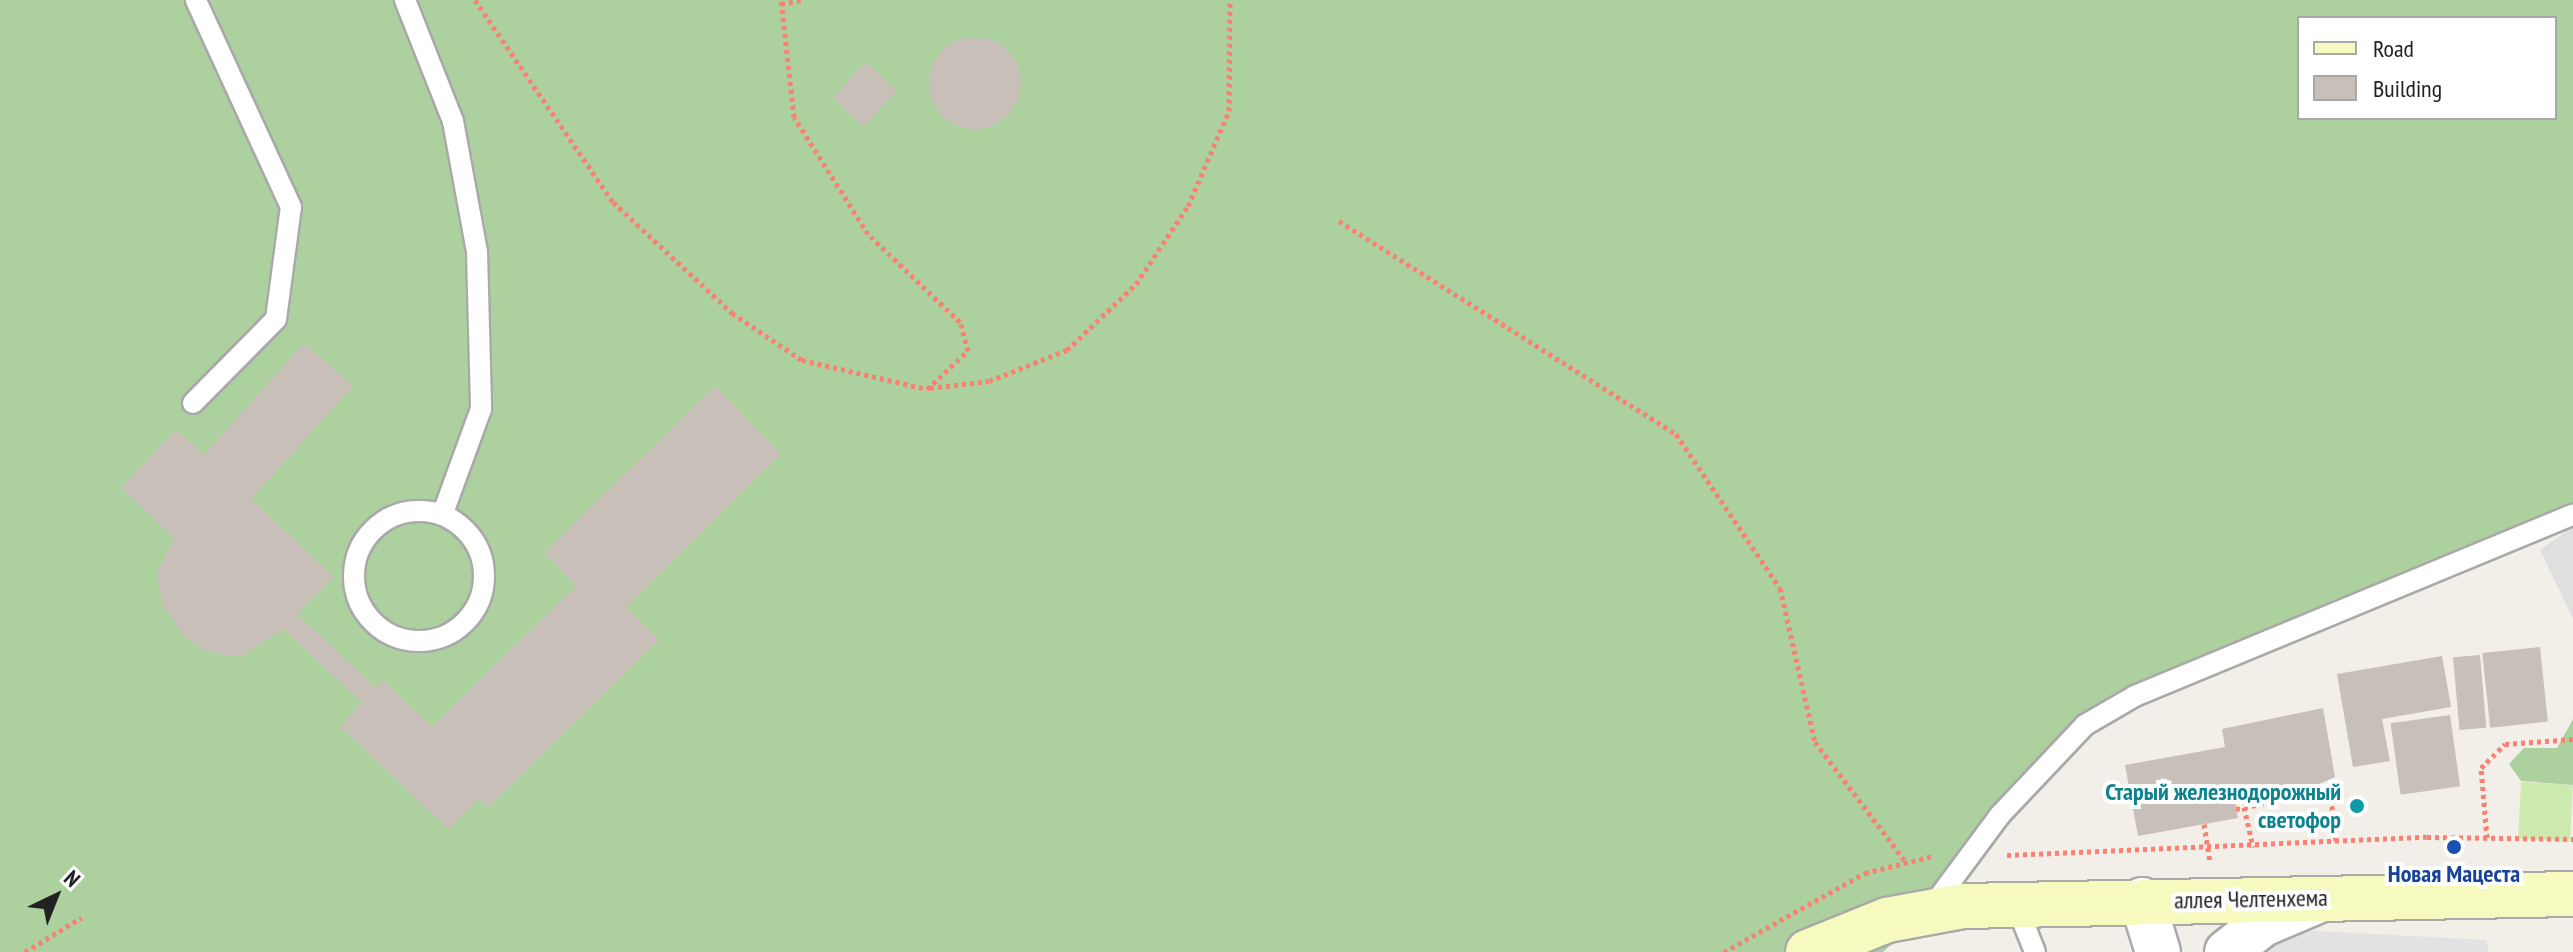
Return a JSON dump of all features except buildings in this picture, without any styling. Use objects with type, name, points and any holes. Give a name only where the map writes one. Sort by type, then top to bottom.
[{"type":"main road","name":"аллея Челтенхема","points":[[1808,952],[1929,911],[2015,902],[2573,894]]},
{"type":"street","points":[[2227,952],[2263,924],[2325,898]]},
{"type":"street","points":[[2142,900],[2158,952]]},
{"type":"lane","points":[[193,403],[276,319],[291,207],[196,0]]},
{"type":"lane","points":[[405,0],[453,121],[477,252],[481,409],[443,513]]},
{"type":"lane","points":[[443,513],[479,549],[481,600],[446,636],[396,637],[360,603],[358,553],[393,517],[443,513]]},
{"type":"lane","points":[[1929,911],[2000,815],[2085,725],[2135,696],[2573,515]]},
{"type":"lane","points":[[2015,902],[2035,952]]},
{"type":"path","points":[[475,0],[613,202],[732,313],[802,360],[927,389],[989,381],[1067,350],[1136,284],[1188,206],[1229,111],[1230,0]]},
{"type":"path","points":[[801,0],[781,2],[794,117],[868,234],[960,322],[968,351],[927,389]]},
{"type":"path","points":[[1339,221],[1676,434],[1780,588],[1815,742],[1905,861]]},
{"type":"path","points":[[2487,838],[2481,768],[2505,744],[2573,739]]},
{"type":"path","points":[[2236,809],[2330,790],[2336,841]]},
{"type":"path","points":[[2244,807],[2253,847]]},
{"type":"path","points":[[2005,855],[2253,847],[2336,841],[2573,839]]},
{"type":"path","points":[[1724,952],[1811,900],[1905,861],[1946,854]]},
{"type":"path","points":[[25,952],[81,918]]},
{"type":"shaded area","points":[[2573,526],[2573,619],[2540,550]]},
{"type":"shaded area","points":[[2299,930],[2486,940],[2489,952],[2247,952]]},
{"type":"green space","points":[[0,0],[2573,0],[2573,515],[2085,725],[1929,911],[1883,952],[0,952]]},
{"type":"green space","points":[[2573,719],[2573,785],[2521,781],[2509,764],[2524,748],[2557,748]]},
{"type":"green space","points":[[2521,782],[2573,785],[2570,842],[2518,839]]},
{"type":"place","name":"Старый железнодорожный светофор","points":[[2357,806]]},
{"type":"place","name":"Новая Мацеста","points":[[2454,847]]}]
